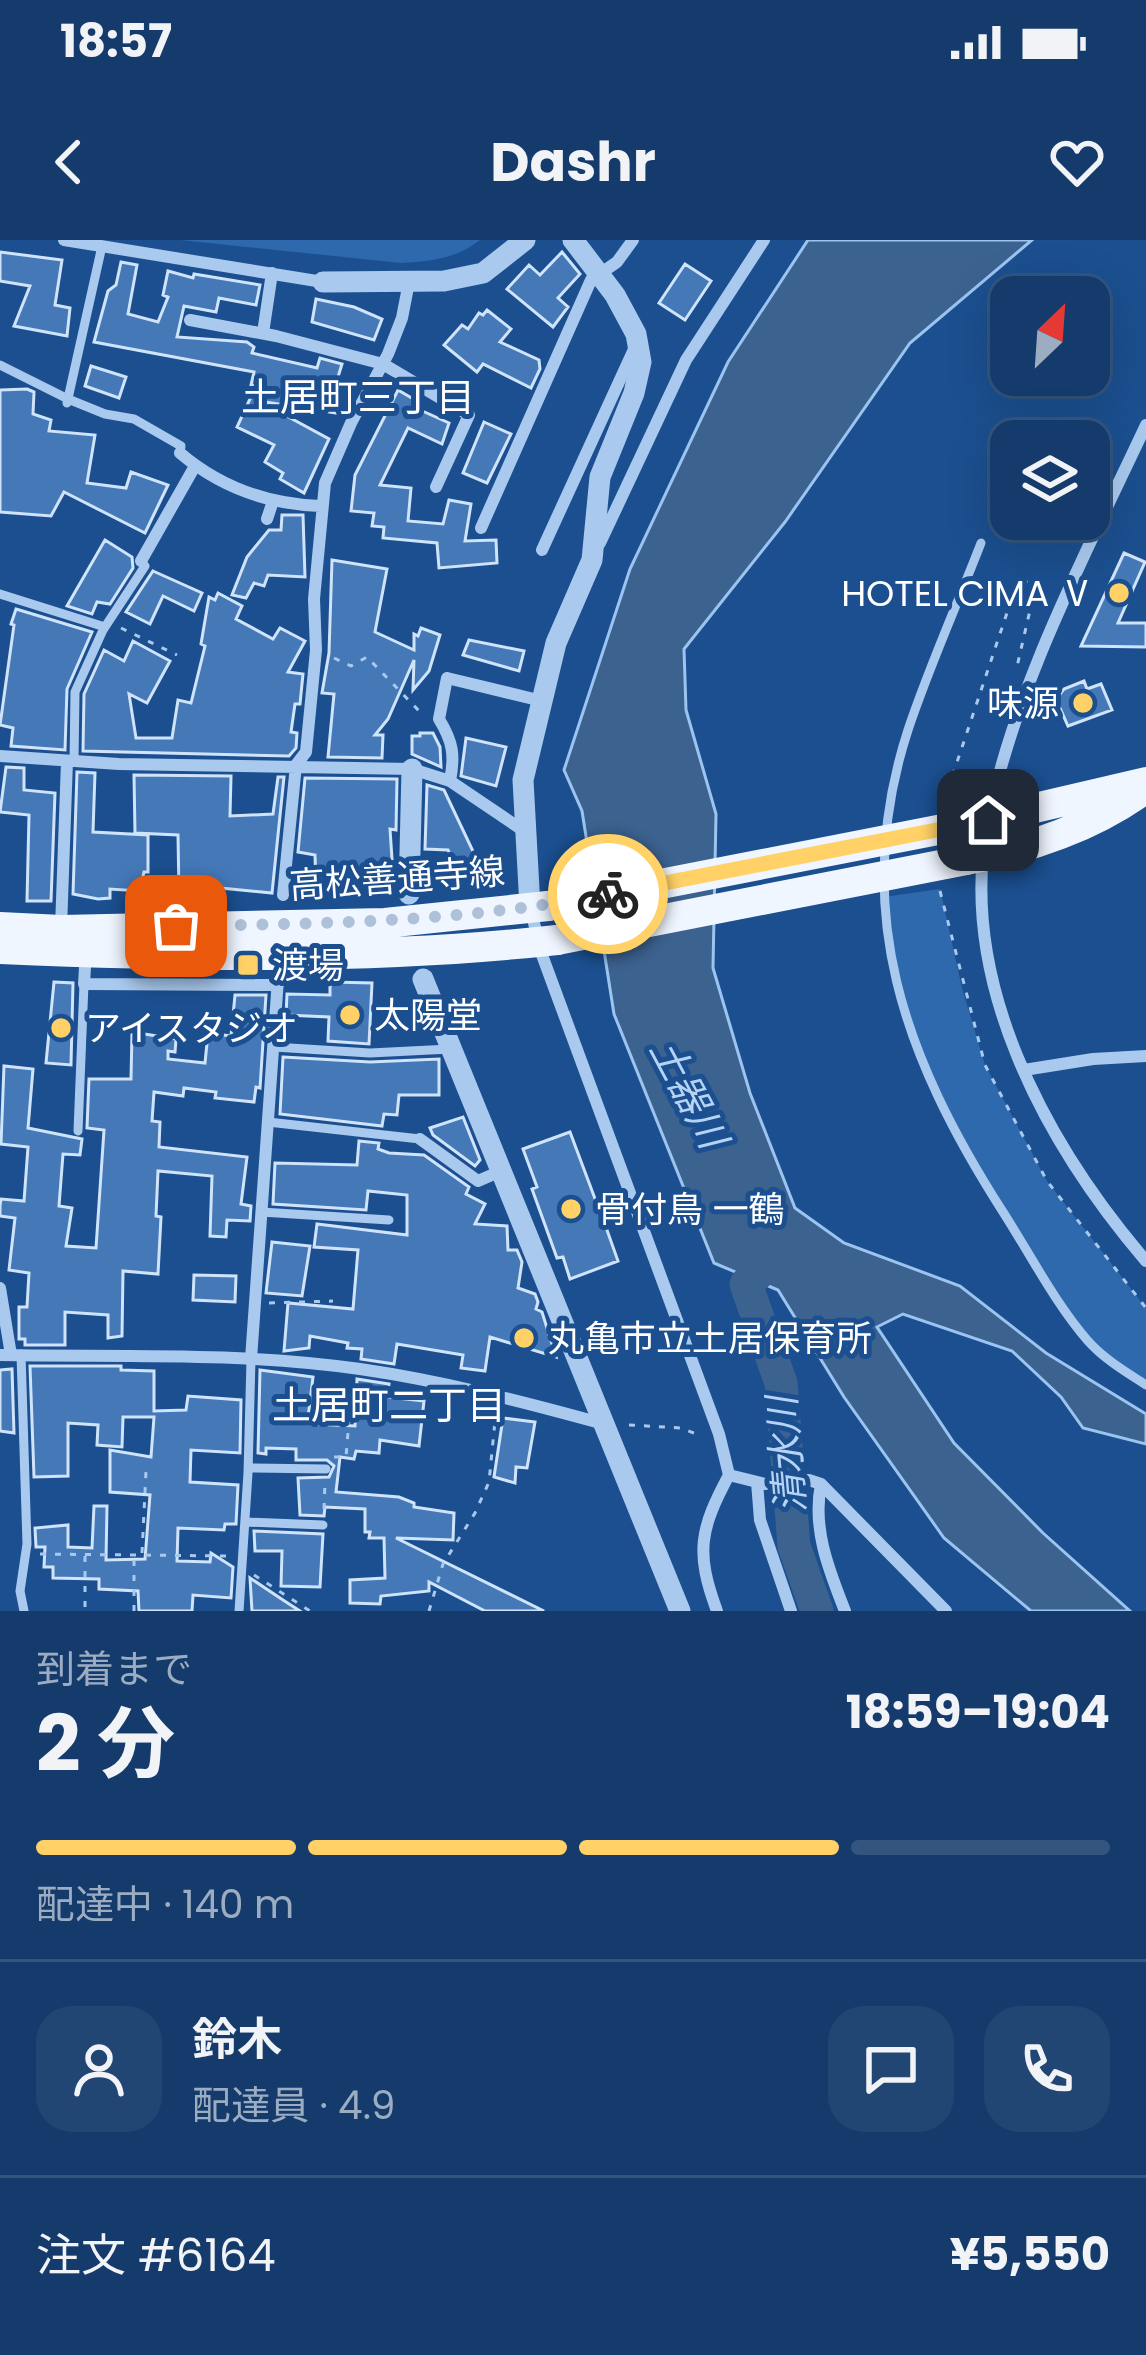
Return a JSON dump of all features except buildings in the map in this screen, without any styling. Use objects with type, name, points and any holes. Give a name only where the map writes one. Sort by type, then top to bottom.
[{"type":"main road","name":"高松善通寺線","points":[[0,927],[79,949],[539,906],[948,816],[988,820],[1110,787],[1146,785]]},
{"type":"main road","name":"高松善通寺線","points":[[0,950],[389,952],[548,941],[975,858],[1110,815],[1146,785]]},
{"type":"street","points":[[64,240],[323,282],[444,281],[483,273],[525,240]]},
{"type":"street","points":[[573,240],[615,295],[638,340],[641,362],[634,393],[600,477],[592,560]]},
{"type":"street","points":[[481,528],[592,280],[617,262],[633,240]]},
{"type":"street","points":[[717,1611],[705,1577],[701,1544],[728,1469],[548,941],[524,831],[523,780],[556,643],[592,560],[686,360],[764,240]]},
{"type":"street","points":[[263,333],[272,273]]},
{"type":"street","points":[[283,896],[296,765],[306,752],[316,650],[320,506],[351,423],[402,318],[409,282]]},
{"type":"street","points":[[190,320],[263,333],[382,364],[469,415],[436,487]]},
{"type":"street","points":[[542,550],[638,340]]},
{"type":"street","points":[[1146,425],[1054,621],[975,858],[989,973],[1024,1070],[1063,1146],[1146,1261]]},
{"type":"street","points":[[180,453],[195,466],[273,501],[320,506]]},
{"type":"street","points":[[141,561],[195,466]]},
{"type":"street","points":[[267,519],[273,501]]},
{"type":"street","points":[[133,538],[149,547]]},
{"type":"street","points":[[450,781],[455,755],[439,719],[446,678],[542,701]]},
{"type":"street","points":[[0,756],[412,769],[450,781],[524,831]]},
{"type":"street","points":[[71,761],[79,949],[278,982],[251,1359]]},
{"type":"street","points":[[409,894],[412,769]]},
{"type":"street","points":[[424,979],[680,1611]]},
{"type":"street","points":[[1024,1070],[1146,1056]]},
{"type":"street","points":[[420,1139],[478,1181],[501,1171]]},
{"type":"street","points":[[0,1288],[11,1355],[168,1354],[353,1369],[497,1395],[605,1424]]},
{"type":"street","points":[[728,1469],[761,1483],[815,1482],[946,1611]]},
{"type":"street","points":[[815,1482],[819,1532],[845,1611]]},
{"type":"street","points":[[761,1483],[760,1520],[791,1611]]},
{"type":"lane","points":[[68,401],[102,246]]},
{"type":"lane","points":[[0,365],[68,401],[134,419],[181,446],[180,453]]},
{"type":"lane","points":[[981,544],[907,732],[892,798],[884,897],[889,962],[911,1037],[942,1109],[992,1195],[1089,1342],[1146,1385]]},
{"type":"lane","points":[[71,761],[75,692],[107,625],[146,566],[141,561]]},
{"type":"lane","points":[[0,594],[107,625]]},
{"type":"lane","points":[[78,1131],[79,949]]},
{"type":"lane","points":[[274,1047],[370,1052],[450,1048]]},
{"type":"lane","points":[[268,1122],[420,1139]]},
{"type":"lane","points":[[262,1212],[389,1220]]},
{"type":"lane","points":[[11,1355],[26,1554],[20,1591],[23,1611]]},
{"type":"lane","points":[[238,1611],[251,1359]]},
{"type":"lane","points":[[248,1468],[326,1469]]},
{"type":"lane","points":[[245,1522],[323,1525]]},
{"type":"path","points":[[948,816],[1018,580],[1036,584],[1016,672],[1015,688],[1027,694]]},
{"type":"path","points":[[107,625],[176,655]]},
{"type":"path","points":[[316,650],[351,666],[367,657],[422,714]]},
{"type":"path","points":[[940,889],[985,1065],[1047,1181],[1146,1308]]},
{"type":"path","points":[[255,1303],[333,1301]]},
{"type":"path","points":[[323,1525],[326,1457],[346,1457],[353,1369]]},
{"type":"path","points":[[429,1611],[443,1564],[489,1482],[497,1395]]},
{"type":"path","points":[[605,1424],[681,1428],[699,1434],[728,1469]]},
{"type":"path","points":[[142,1555],[146,1471]]},
{"type":"path","points":[[26,1554],[243,1562],[310,1611]]},
{"type":"path","points":[[85,1555],[85,1611]]},
{"type":"path","points":[[134,1555],[134,1611]]},
{"type":"shaded area","points":[[180,240],[480,240],[452,255],[401,263]]},
{"type":"shaded area","points":[[940,889],[985,1065],[1047,1181],[1146,1308],[1146,1385],[1089,1342],[992,1195],[911,1037],[884,897]]},
{"type":"water","name":"土器川","points":[[808,240],[1032,240],[910,343],[785,522],[684,649],[686,710],[716,814],[713,968],[750,1093],[795,1208],[844,1243],[960,1286],[1046,1353],[1146,1414],[1146,1444],[1083,1428],[1061,1397],[1012,1351],[903,1314],[877,1327],[954,1443],[1043,1533],[1130,1611],[1031,1611],[944,1538],[844,1397],[778,1290],[714,1263],[614,1014],[582,811],[564,770],[630,569],[728,362]]},
{"type":"waterway","name":"清水川","points":[[786,1249],[746,1284],[781,1383],[794,1546],[817,1611]]},
{"type":"way so far","points":[[176,926],[385,923],[490,913],[608,894]]},
{"type":"place","name":"HOTEL CIMA Ⅴ","points":[[1119,593]]},
{"type":"place","name":"味源","points":[[1083,703]]},
{"type":"place","name":"渡場","points":[[248,965]]},
{"type":"place","name":"太陽堂","points":[[350,1015]]},
{"type":"place","name":"アイスタジオ","points":[[61,1028]]},
{"type":"place","name":"骨付鳥 一鶴","points":[[571,1209]]},
{"type":"place","name":"丸亀市立土居保育所","points":[[524,1338]]},
{"type":"district","name":"土居町三丁目","points":[[358,397]]},
{"type":"district","name":"土居町二丁目","points":[[389,1405]]},
{"type":"route","points":[[608,894],[988,820]]}]
